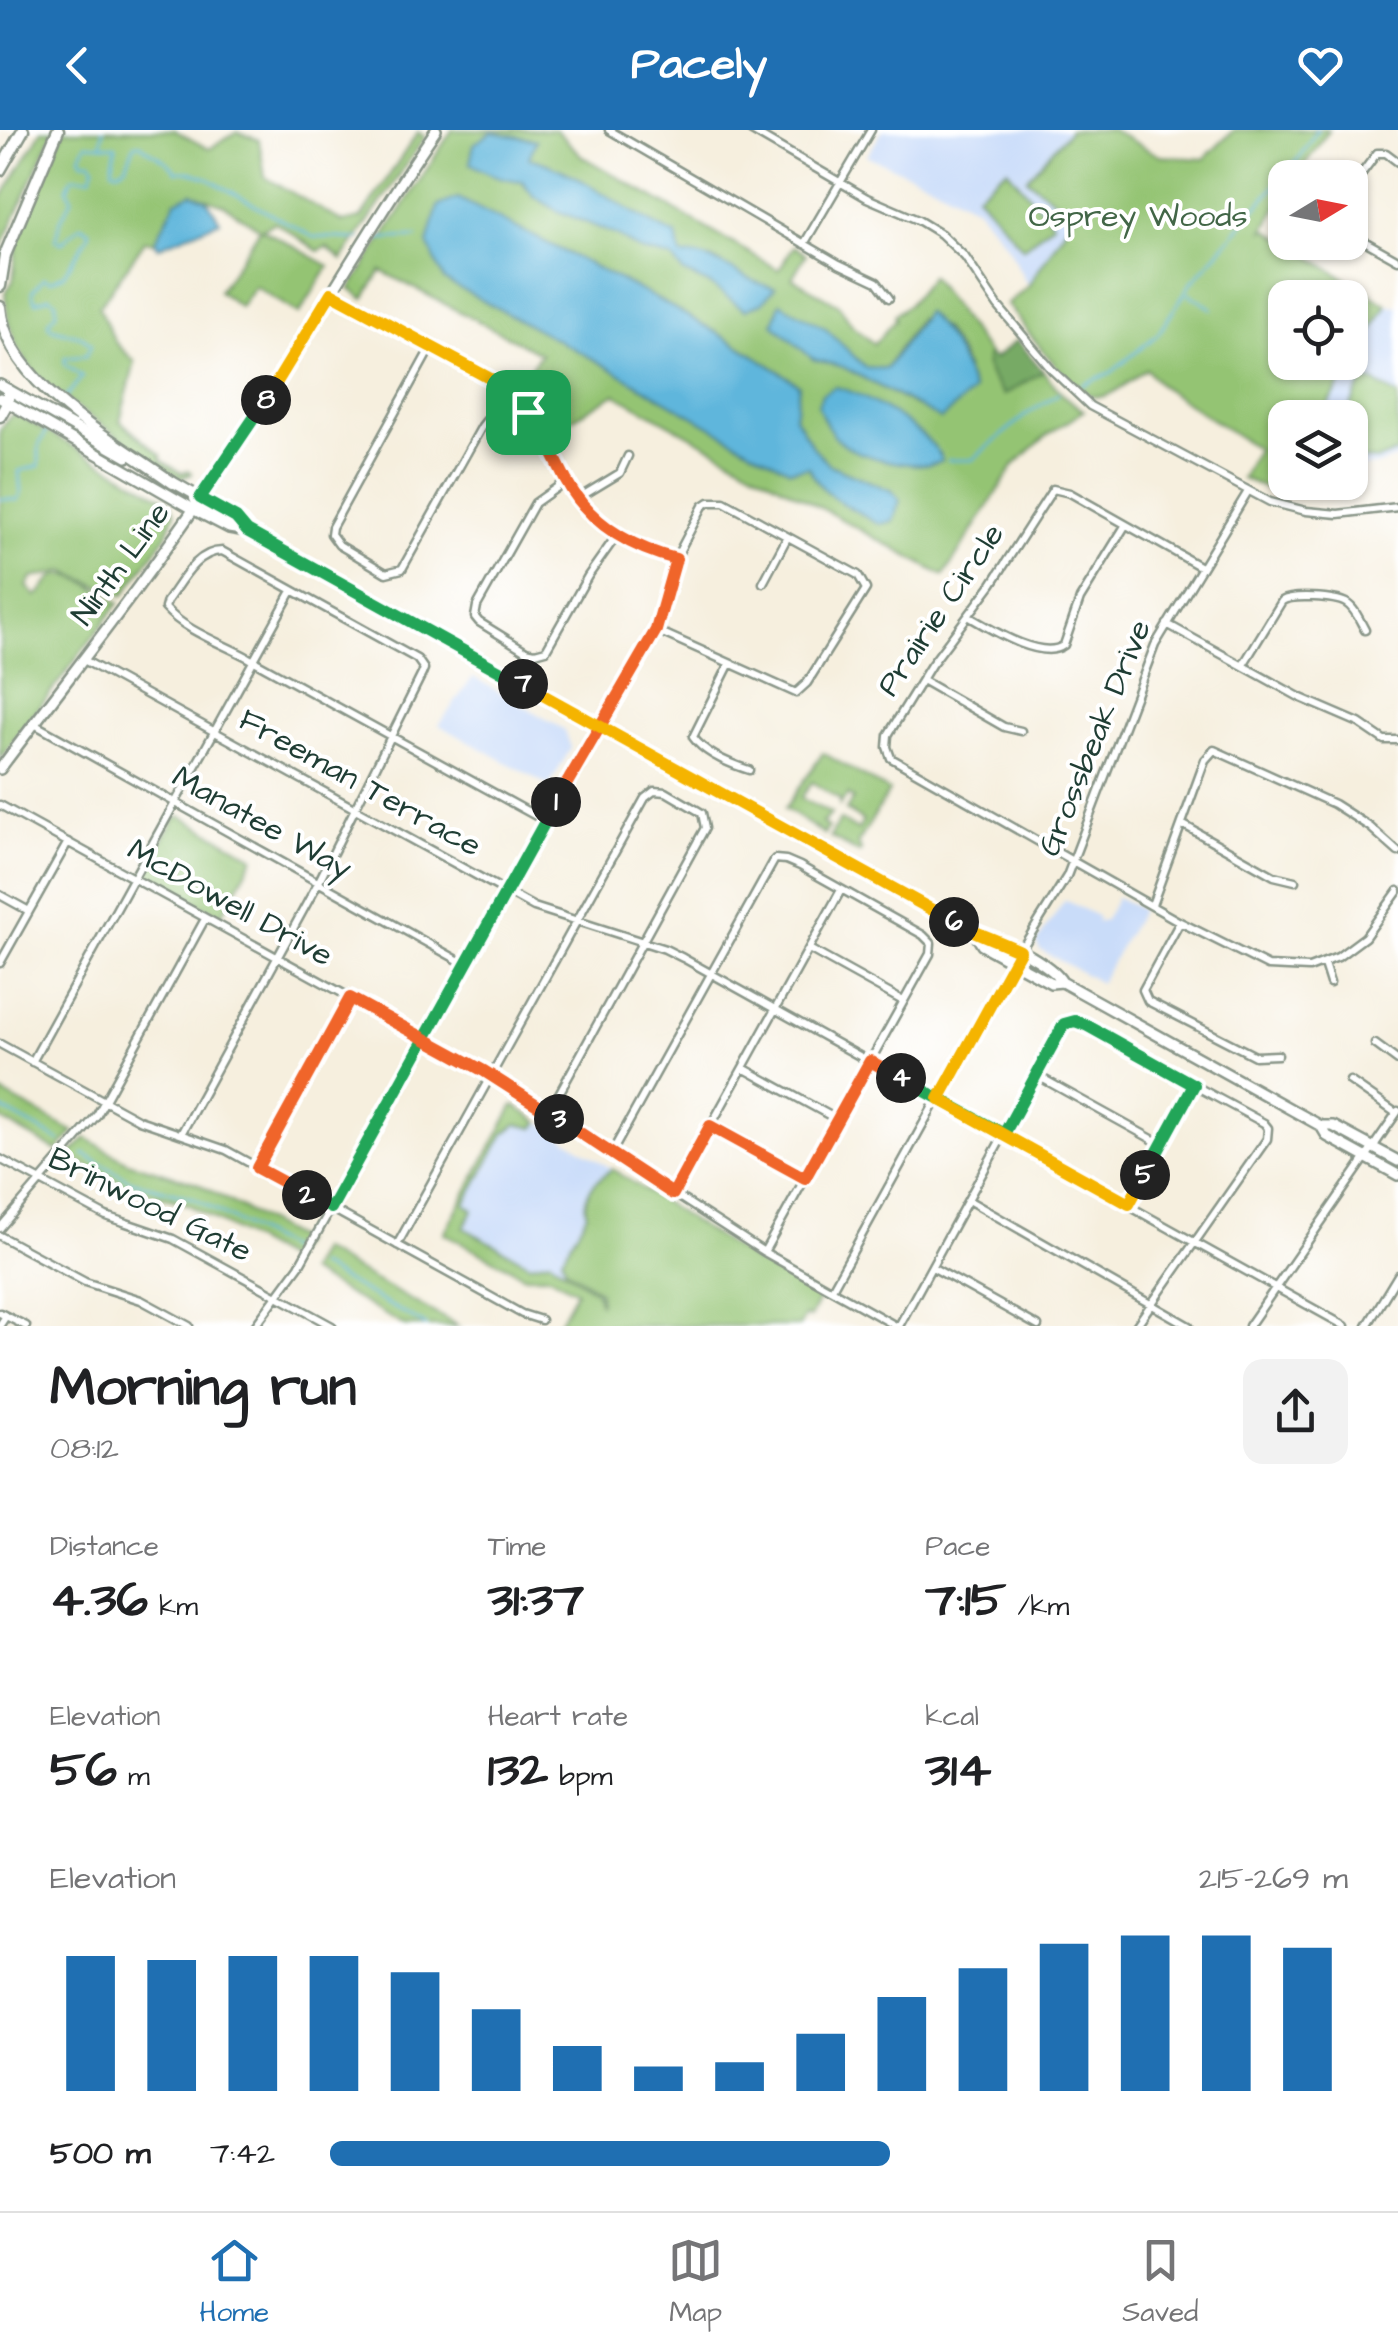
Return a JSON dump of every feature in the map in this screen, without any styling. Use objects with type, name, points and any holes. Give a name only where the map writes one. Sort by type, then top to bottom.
[{"type":"highway","points":[[0,170],[24,130]]},
{"type":"highway","points":[[0,286],[5,255],[58,130]]},
{"type":"highway","points":[[0,307],[14,352],[78,429],[173,483]]},
{"type":"highway","points":[[0,416],[4,394]]},
{"type":"main road","name":"Ninth Line","points":[[0,769],[194,508],[436,130]]},
{"type":"main road","points":[[4,394],[78,429],[228,528],[247,531],[975,933],[988,934],[1020,951],[1057,972],[1062,982],[1320,1126],[1327,1136],[1398,1176]]},
{"type":"main road","points":[[173,483],[236,518],[247,531]]},
{"type":"main road","points":[[975,933],[982,945],[1051,983],[1062,982]]},
{"type":"main road","points":[[1320,1126],[1333,1126],[1398,1161]]},
{"type":"street","points":[[609,130],[877,282],[889,298]]},
{"type":"street","points":[[750,130],[840,183],[926,224],[954,245],[998,306],[1062,382],[1083,400],[1247,493],[1288,508],[1359,514],[1398,507]]},
{"type":"street","points":[[804,244],[871,130]]},
{"type":"street","points":[[1368,165],[1377,153],[1386,153],[1398,162]]},
{"type":"street","points":[[1368,243],[1398,260]]},
{"type":"street","points":[[331,293],[489,378],[538,426],[578,499],[617,535],[676,559]]},
{"type":"street","points":[[432,347],[332,528],[331,534],[339,546],[386,573],[402,569],[482,426],[508,393]]},
{"type":"street","points":[[578,499],[620,472],[628,456]]},
{"type":"street","points":[[566,481],[544,494],[529,512],[477,606],[475,617],[479,622],[526,650],[542,653],[593,567],[617,535]]},
{"type":"street","name":"Prairie Circle","points":[[1201,567],[1070,493],[1052,490],[992,584],[922,680],[888,734],[887,747],[891,758],[1180,922],[1262,964],[1290,969],[1324,964]]},
{"type":"street","name":"Grossbeak Drive","points":[[832,1289],[1072,862],[1166,624],[1247,493]]},
{"type":"street","points":[[255,1326],[299,1266],[656,630],[676,559],[703,506],[724,502],[864,581],[864,594],[807,683],[796,693],[656,630]]},
{"type":"street","points":[[968,616],[1013,640],[1058,650],[1064,644],[1080,599],[1126,526]]},
{"type":"street","points":[[763,583],[787,538]]},
{"type":"street","points":[[181,1134],[318,883],[390,735],[422,674],[422,663],[222,551],[216,550],[194,564],[166,601],[169,614],[390,735],[545,822]]},
{"type":"street","points":[[32,1062],[292,590]]},
{"type":"street","points":[[1242,665],[1282,600],[1290,595],[1342,601],[1354,611],[1365,630]]},
{"type":"street","points":[[1166,624],[1301,698],[1359,722],[1384,740],[1398,740]]},
{"type":"street","name":"Freeman Terrace","points":[[82,659],[543,912],[665,949],[710,972],[1345,1326]]},
{"type":"street","points":[[730,665],[693,737],[696,744],[730,764],[750,770]]},
{"type":"street","points":[[922,680],[1004,727],[1021,732]]},
{"type":"street","name":"Manatee Way","points":[[34,724],[466,964]]},
{"type":"street","points":[[1152,906],[1205,760],[1214,750],[1334,804],[1370,827],[1398,852]]},
{"type":"street","points":[[398,1246],[645,798],[654,791],[666,792],[702,813],[706,823],[549,1112]]},
{"type":"street","name":"McDowell Drive","points":[[0,805],[492,1076],[764,1252],[897,1326]]},
{"type":"street","points":[[1182,824],[1274,876],[1295,881]]},
{"type":"street","points":[[0,963],[68,842]]},
{"type":"street","points":[[612,1154],[775,860],[786,860],[924,935],[931,943],[930,954],[764,1252]]},
{"type":"street","points":[[673,1194],[842,890]]},
{"type":"street","points":[[1330,983],[1324,964],[1360,942],[1398,891]]},
{"type":"street","points":[[0,895],[28,912]]},
{"type":"street","points":[[0,1228],[91,1125],[205,919]]},
{"type":"street","points":[[1180,922],[1142,990],[1148,1001],[1254,1056],[1278,1055]]},
{"type":"street","points":[[809,948],[903,1001]]},
{"type":"street","points":[[257,1168],[350,998]]},
{"type":"street","points":[[897,1326],[1064,1024],[1075,1021],[1264,1123],[1269,1133],[1136,1326]]},
{"type":"street","points":[[0,1044],[146,1124],[215,1144],[522,1314],[542,1320]]},
{"type":"street","points":[[1375,1044],[1398,1060]]},
{"type":"street","points":[[743,1068],[838,1120]]},
{"type":"street","points":[[1038,1076],[1162,1144]]},
{"type":"street","points":[[1250,1326],[1397,1112],[1350,1081]]},
{"type":"street","points":[[1129,1204],[1194,1085]]},
{"type":"street","points":[[710,1126],[805,1178]]},
{"type":"street","name":"Brinwood Gate","points":[[0,1159],[106,1216],[174,1239],[332,1326]]},
{"type":"street","points":[[968,1200],[1189,1326]]},
{"type":"street","points":[[0,1236],[85,1282],[141,1300],[189,1326]]},
{"type":"street","points":[[932,1267],[1038,1326]]},
{"type":"street","points":[[1367,1326],[1398,1275]]},
{"type":"street","points":[[0,1324],[3,1315],[26,1326]]},
{"type":"shaded area","points":[[883,130],[1070,130],[1028,179],[1074,214],[1028,286],[1007,246],[977,208],[867,156]]},
{"type":"shaded area","points":[[1387,305],[1398,306],[1398,458],[1368,467],[1368,400],[1332,400],[1344,380],[1368,380],[1368,338]]},
{"type":"shaded area","points":[[473,677],[565,730],[571,748],[549,786],[439,725]]},
{"type":"shaded area","points":[[1117,897],[1141,910],[1100,983],[1039,949],[1037,942],[1065,900],[1098,917],[1096,922],[1105,920]]},
{"type":"shaded area","points":[[514,1105],[664,1203],[600,1305],[549,1276],[525,1276],[444,1233]]},
{"type":"green space","points":[[42,130],[54,130],[3,244],[0,260],[0,201]]},
{"type":"green space","points":[[64,130],[174,130],[209,149],[237,132],[259,140],[265,177],[343,222],[361,218],[418,132],[425,137],[342,260],[327,247],[318,251],[275,222],[262,229],[329,266],[299,314],[255,286],[240,307],[219,291],[260,229],[224,205],[192,193],[175,202],[155,242],[145,241],[99,307],[115,342],[135,362],[120,421],[161,455],[161,460],[181,473],[192,474],[180,479],[53,391],[18,349],[8,322],[5,293],[13,281],[18,233]]},
{"type":"green space","points":[[452,130],[556,130],[583,157],[779,270],[793,246],[806,254],[792,278],[839,305],[852,325],[874,344],[895,320],[894,315],[908,305],[931,276],[988,354],[986,366],[1003,394],[1043,371],[1064,396],[1084,411],[1047,435],[1014,465],[944,576],[615,394],[553,430],[541,411],[516,386],[541,354],[381,271],[364,299],[350,289]],"holes":[[[492,132],[535,140],[528,158],[567,173],[677,236],[681,256],[715,260],[755,284],[774,288],[744,309],[711,285],[684,273],[672,258],[641,251],[617,235],[558,211],[534,196]],[[458,198],[675,309],[799,385],[795,417],[812,446],[830,465],[892,491],[880,524],[830,494],[809,467],[790,470],[445,280]],[[919,318],[943,328],[961,356],[973,391],[915,406],[843,367],[848,352],[865,367],[886,369]]]},
{"type":"green space","name":"Osprey Woods","points":[[1070,130],[1112,130],[1160,156],[1204,159],[1234,130],[1329,130],[1308,160],[1268,160],[1268,260],[1316,260],[1347,280],[1268,280],[1268,380],[1343,380],[1331,400],[1268,400],[1268,489],[1241,478],[1257,449],[1161,386],[1146,369],[1112,393],[1089,395],[1063,374],[1007,304],[1028,286],[1074,215],[1027,179]]},
{"type":"green space","points":[[1007,169],[1053,223],[1023,248],[977,194]]},
{"type":"green space","points":[[1368,293],[1387,305],[1368,337]]},
{"type":"green space","points":[[1017,340],[1043,371],[1004,395],[990,375],[986,360],[988,354],[994,359]]},
{"type":"green space","points":[[1372,381],[1398,396],[1398,452],[1378,460],[1368,460],[1368,400],[1354,400],[1363,382]]},
{"type":"green space","points":[[16,414],[169,501],[175,513],[167,535],[123,596],[64,571],[32,578],[27,586],[36,596],[52,578],[67,575],[119,603],[0,759],[0,430]]},
{"type":"green space","points":[[823,753],[889,791],[858,843],[859,853],[830,837],[840,820],[858,830],[863,821],[846,810],[853,799],[848,795],[840,805],[840,800],[812,782],[801,798],[831,814],[822,823],[828,828],[824,834],[785,809]]},
{"type":"green space","points":[[181,816],[254,857],[221,916],[148,876],[146,870],[175,818]]},
{"type":"green space","points":[[0,1092],[74,1132],[57,1151],[0,1119]]},
{"type":"green space","points":[[514,1105],[539,1122],[534,1128],[517,1124],[504,1134],[465,1204],[473,1210],[464,1228],[530,1264],[550,1260],[596,1292],[600,1304],[599,1291],[566,1269],[562,1258],[587,1214],[588,1194],[612,1169],[754,1261],[820,1297],[810,1318],[805,1316],[800,1326],[557,1326],[576,1291],[549,1276],[525,1276],[444,1233]]},
{"type":"green space","points":[[86,1138],[128,1162],[197,1183],[301,1241],[289,1261],[187,1204],[127,1187],[69,1156]]},
{"type":"green space","points":[[320,1250],[458,1326],[405,1326],[308,1272]]},
{"type":"water","points":[[492,132],[536,140],[529,158],[568,173],[677,236],[681,256],[707,258],[775,288],[762,303],[745,310],[711,285],[684,273],[672,258],[641,251],[617,235],[558,211],[534,196],[522,181],[495,175],[470,163],[474,144]]},
{"type":"water","points":[[192,193],[207,200],[220,221],[158,247],[155,242],[176,201]]},
{"type":"water","points":[[458,198],[674,309],[799,385],[795,417],[812,446],[830,465],[892,491],[900,500],[893,521],[880,524],[859,513],[821,486],[809,467],[790,470],[444,280],[428,244],[438,206]]},
{"type":"water","points":[[780,303],[825,328],[865,367],[886,369],[926,312],[954,349],[973,391],[941,419],[843,367],[813,359],[773,324]]},
{"type":"water","points":[[835,387],[896,416],[926,439],[942,460],[921,465],[892,462],[843,444],[834,436],[818,405],[822,394]]},
{"type":"waterway","points":[[101,143],[103,130]]},
{"type":"waterway","points":[[1082,385],[1112,372],[1158,334],[1190,285],[1298,159],[1317,130]]},
{"type":"waterway","points":[[65,398],[82,377],[65,364],[65,358],[86,356],[91,345],[83,337],[51,328],[48,323],[56,312],[56,302],[50,297],[35,302],[32,292],[44,278],[50,281],[63,275],[88,237],[90,231],[81,225],[61,243],[55,240],[72,199],[67,189],[72,177],[91,177],[94,166],[80,156],[86,144],[116,146],[112,169],[118,171],[126,166],[135,144],[141,144],[176,172],[205,177],[313,237],[361,239]]},
{"type":"waterway","points":[[369,239],[417,237]]},
{"type":"waterway","points":[[1189,294],[1213,309]]},
{"type":"waterway","points":[[948,460],[972,460],[1027,414],[1058,394]]},
{"type":"waterway","points":[[0,499],[18,500],[19,471],[39,466],[39,445],[54,418]]},
{"type":"waterway","points":[[0,1108],[60,1141]]},
{"type":"waterway","points":[[84,1154],[131,1181],[193,1198],[290,1250]]},
{"type":"waterway","points":[[318,1266],[427,1326]]},
{"type":"route","points":[[528,412],[489,378],[331,293],[254,420],[200,498],[236,518],[247,531],[600,728],[975,933],[988,934],[1020,951],[939,1099],[1129,1204],[1194,1085],[1075,1021],[1064,1024],[1004,1134],[939,1099],[870,1061],[805,1178],[710,1126],[673,1194],[484,1071],[432,1044],[424,1039],[416,1034],[350,998],[257,1168],[331,1208],[424,1039],[566,784],[600,728],[656,630],[664,608],[676,559],[636,545],[597,520],[566,481],[528,412]]}]
